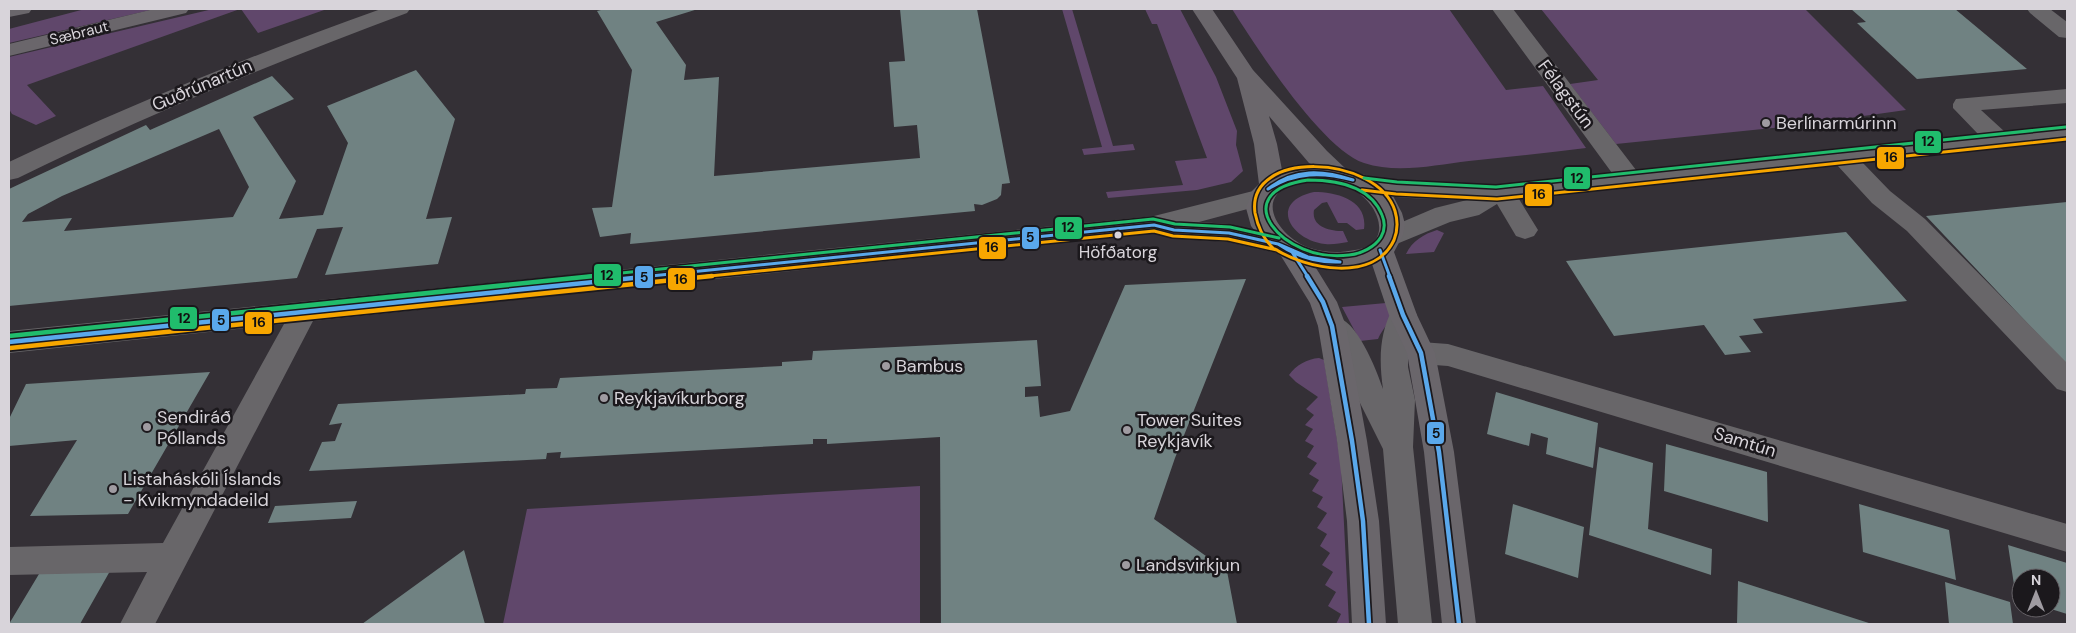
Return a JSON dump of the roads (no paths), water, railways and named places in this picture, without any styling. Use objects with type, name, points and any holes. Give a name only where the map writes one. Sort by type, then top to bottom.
[{"type":"main road","points":[[9,11],[22,9]]},
{"type":"main road","name":"Sæbraut","points":[[9,50],[179,9]]},
{"type":"main road","points":[[1202,9],[1245,74],[1318,158],[1337,174]]},
{"type":"main road","points":[[1245,74],[1271,161],[1266,191],[1258,209],[1260,221],[1267,233],[1285,248],[1323,302],[1332,326],[1352,442],[1363,521],[1369,624]]},
{"type":"main road","points":[[1266,191],[1284,177],[1300,173],[1337,174],[1363,184],[1378,195],[1389,208],[1393,223],[1385,243],[1366,258],[1349,262],[1330,262],[1310,259],[1285,248]]},
{"type":"main road","points":[[1385,243],[1403,315],[1421,353],[1439,452],[1459,624]]},
{"type":"street","name":"Guðrúnartún","points":[[9,172],[88,134],[175,96],[258,62],[400,9]]},
{"type":"street","name":"Félagstún","points":[[1502,9],[1630,179]]},
{"type":"street","points":[[2037,9],[2067,32]]},
{"type":"street","points":[[1999,140],[1964,108],[1964,104],[2067,96]]},
{"type":"street","points":[[1363,184],[1400,189],[1465,190],[1500,193],[2067,133]]},
{"type":"street","points":[[1843,157],[1881,198],[1916,225],[2067,381]]},
{"type":"street","points":[[9,342],[1154,226],[1171,220],[1233,206],[1266,191]]},
{"type":"street","points":[[1500,193],[1525,230]]},
{"type":"street","points":[[1385,243],[1444,214],[1470,208],[1500,193]]},
{"type":"street","points":[[1154,226],[1174,230],[1230,233],[1285,248]]},
{"type":"street","points":[[137,624],[304,312]]},
{"type":"street","points":[[1403,315],[1394,344],[1394,367],[1400,400],[1398,447],[1415,624]]},
{"type":"street","points":[[1332,326],[1354,350],[1373,399],[1398,447]]},
{"type":"street","name":"Samtún","points":[[1421,353],[1448,354],[2067,538]]},
{"type":"street","points":[[9,561],[173,557]]},
{"type":"place","name":"Berlínarmúrinn","points":[[1766,123]]},
{"type":"place","name":"Höfðatorg","points":[[1118,235]]},
{"type":"place","name":"Bambus","points":[[886,366]]},
{"type":"place","name":"Reykjavíkurborg","points":[[604,398]]},
{"type":"place","name":"Sendiráð Póllands","points":[[147,427]]},
{"type":"place","name":"Tower Suites Reykjavík","points":[[1127,430]]},
{"type":"place","name":"Listaháskóli Íslands - Kvikmyndadeild","points":[[113,489]]},
{"type":"place","name":"Landsvirkjun","points":[[1126,565]]}]
